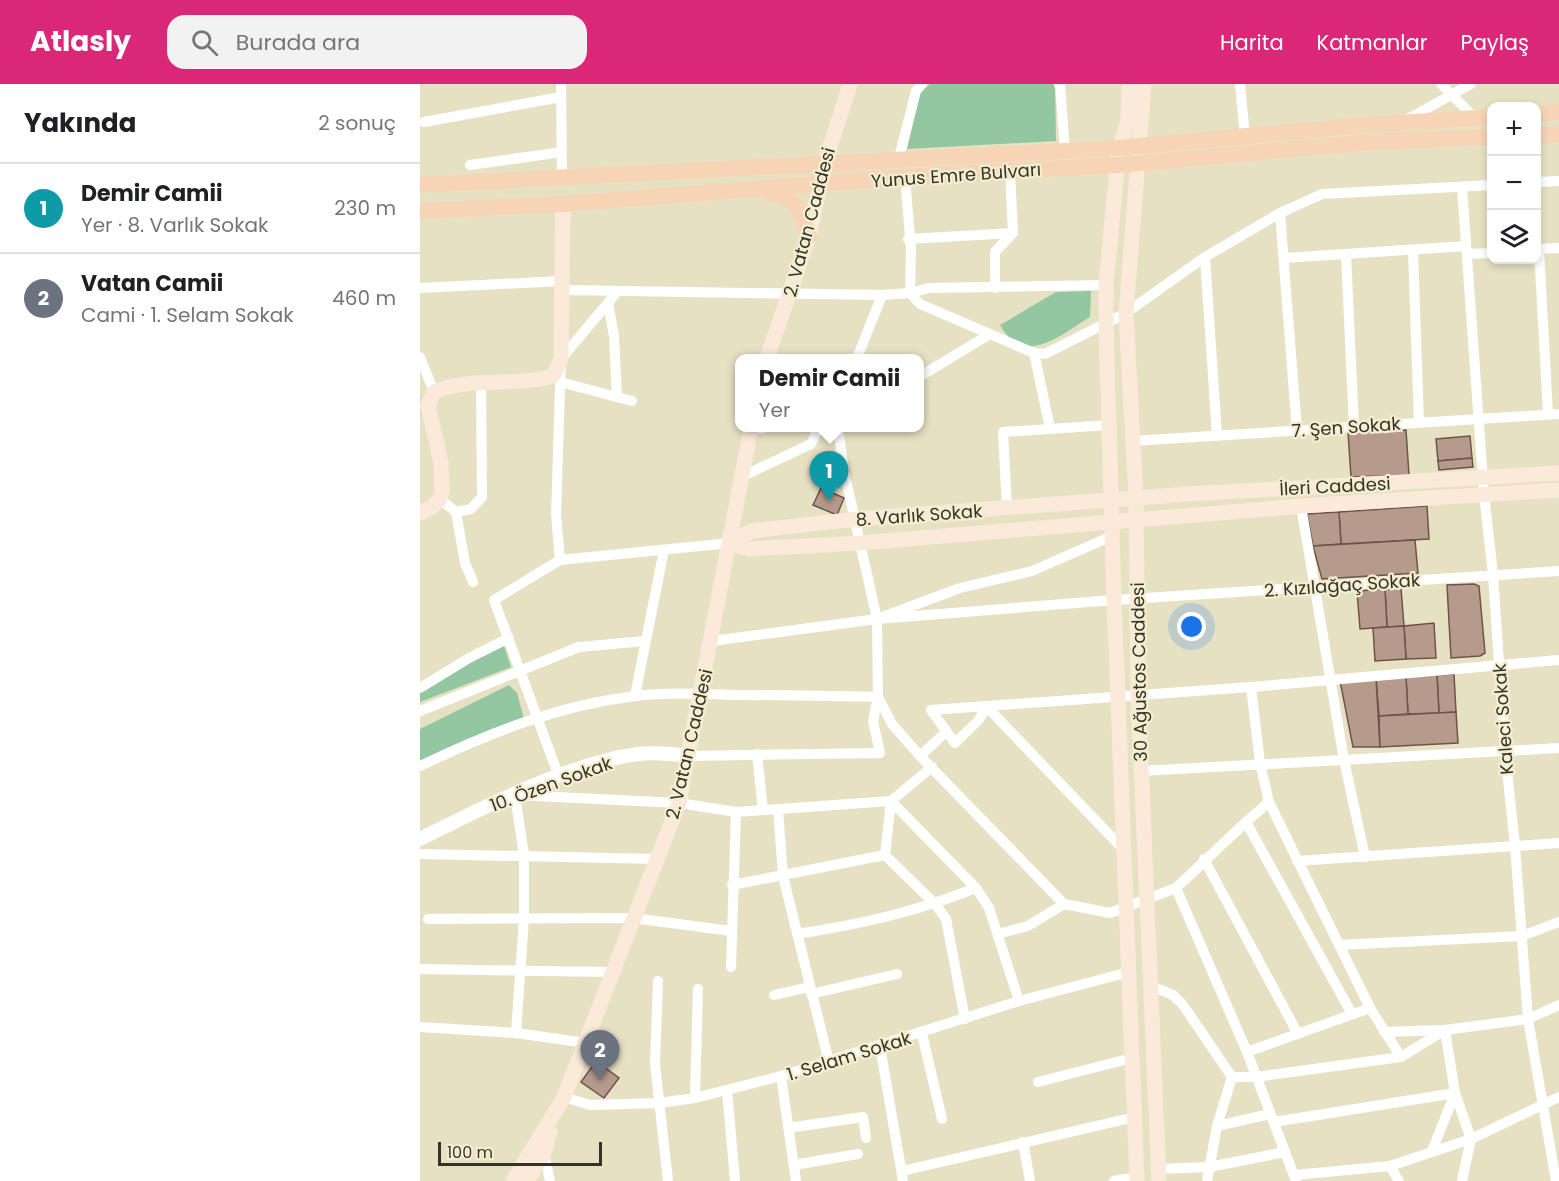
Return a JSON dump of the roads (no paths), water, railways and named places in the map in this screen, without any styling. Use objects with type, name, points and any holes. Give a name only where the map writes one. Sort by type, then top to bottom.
[{"type":"main road","name":"2. Vatan Caddesi","points":[[768,354],[809,236],[825,163],[850,84]]},
{"type":"main road","name":"30 Ağustos Caddesi","points":[[1129,84],[1128,121],[1119,148],[1106,285],[1106,324],[1112,529],[1126,599],[1138,694],[1159,1175]]},
{"type":"main road","name":"30 Ağustos Caddesi","points":[[1137,1179],[1118,694],[1126,599],[1136,521],[1126,313],[1144,84]]},
{"type":"main road","points":[[1541,114],[1559,112]]},
{"type":"main road","name":"Yunus Emre Bulvarı","points":[[420,185],[1119,148],[1483,117]]},
{"type":"main road","points":[[1541,135],[1559,134]]},
{"type":"main road","name":"Yunus Emre Bulvarı","points":[[420,211],[563,204],[821,186],[906,177],[1118,165],[1371,142],[1487,137]]},
{"type":"main road","points":[[744,190],[788,197],[796,205],[809,236]]},
{"type":"main road","points":[[420,513],[432,507],[440,499],[441,463],[427,402],[446,387],[547,378],[553,376],[561,359],[563,204]]},
{"type":"main road","name":"2. Vatan Caddesi","points":[[513,1181],[564,1097],[679,803],[743,476],[754,432]]},
{"type":"main road","name":"İleri Caddesi","points":[[1111,501],[1559,473]]},
{"type":"main road","name":"İleri Caddesi","points":[[1112,529],[1136,521],[1301,506],[1559,490]]},
{"type":"main road","name":"8. Varlık Sokak","points":[[730,543],[751,531],[856,519],[1111,501]]},
{"type":"main road","name":"8. Varlık Sokak","points":[[730,543],[749,549],[1112,529]]},
{"type":"main road","name":"2. Vatan Caddesi","points":[[527,1181],[544,1153],[555,1113]]},
{"type":"street","points":[[561,84],[562,176]]},
{"type":"street","points":[[899,158],[915,91],[922,84]]},
{"type":"street","points":[[1060,84],[1065,151]]},
{"type":"street","points":[[1240,84],[1245,138]]},
{"type":"street","points":[[1441,84],[1483,117]]},
{"type":"street","points":[[1400,123],[1471,84]]},
{"type":"street","points":[[424,122],[561,97]]},
{"type":"street","points":[[470,165],[562,152]]},
{"type":"street","points":[[996,288],[995,252],[1013,233],[1010,171]]},
{"type":"street","points":[[906,177],[908,238],[911,249],[910,293],[920,303],[1034,353],[1045,354],[1126,313],[1205,257],[1280,213],[1322,194],[1487,185]]},
{"type":"street","points":[[1541,182],[1559,181]]},
{"type":"street","name":"Kaleci Sokak","points":[[1462,187],[1478,419],[1493,575],[1505,751],[1515,846],[1528,1019],[1541,1105],[1556,1181]]},
{"type":"street","points":[[1280,213],[1297,430]]},
{"type":"street","points":[[908,238],[1013,233]]},
{"type":"street","points":[[1541,249],[1559,248]]},
{"type":"street","points":[[1284,258],[1413,250],[1466,250],[1487,253]]},
{"type":"street","points":[[1413,250],[1419,423]]},
{"type":"street","points":[[1346,254],[1354,427]]},
{"type":"street","points":[[1205,257],[1217,436]]},
{"type":"street","points":[[1539,264],[1554,414]]},
{"type":"street","points":[[420,288],[562,286],[617,291],[882,295],[910,293],[929,288],[1106,285]]},
{"type":"street","points":[[560,777],[494,600],[560,560],[556,515],[561,359],[617,291]]},
{"type":"street","points":[[859,354],[882,295]]},
{"type":"street","points":[[608,303],[614,336],[617,397]]},
{"type":"street","points":[[924,374],[990,334]]},
{"type":"street","points":[[1034,353],[1050,428]]},
{"type":"street","points":[[420,357],[427,402]]},
{"type":"street","points":[[560,382],[632,401]]},
{"type":"street","points":[[456,512],[471,509],[482,496],[481,383]]},
{"type":"street","name":"7. Şen Sokak","points":[[1133,441],[1554,414]]},
{"type":"street","points":[[1007,508],[1003,432],[1109,425]]},
{"type":"street","points":[[743,476],[811,444],[816,432]]},
{"type":"street","points":[[689,756],[880,753],[873,721],[878,697],[877,619],[844,471],[839,432]]},
{"type":"street","points":[[440,499],[456,512],[465,563],[473,582]]},
{"type":"street","points":[[1301,506],[1317,587],[1344,760],[1365,857]]},
{"type":"street","points":[[712,641],[877,619],[960,588],[1032,571],[1112,529]]},
{"type":"street","name":"8. Varlık Sokak","points":[[560,560],[730,543]]},
{"type":"street","points":[[635,696],[664,550]]},
{"type":"street","name":"2. Kızılağaç Sokak","points":[[877,619],[1126,599],[1559,571]]},
{"type":"street","points":[[420,688],[469,658],[509,638]]},
{"type":"street","points":[[420,711],[579,647],[645,641]]},
{"type":"street","points":[[987,707],[978,721],[955,743],[931,710],[1118,694],[1251,687],[1559,660]]},
{"type":"street","points":[[1251,687],[1260,763],[1269,801],[1370,1008],[1401,1057]]},
{"type":"street","points":[[420,766],[489,735],[537,717],[572,707],[635,696],[701,694],[878,697]]},
{"type":"street","points":[[878,697],[892,724],[920,756],[1064,904],[1110,913],[1176,888],[1204,859],[1269,801]]},
{"type":"street","points":[[987,707],[1124,850]]},
{"type":"street","points":[[920,756],[946,732]]},
{"type":"street","points":[[1142,771],[1559,748]]},
{"type":"street","name":"10. Özen Sokak","points":[[420,839],[560,777],[639,754],[689,756]]},
{"type":"street","points":[[757,754],[763,810]]},
{"type":"street","points":[[516,1034],[522,972],[524,855],[515,795],[679,803],[736,812],[891,801],[932,767]]},
{"type":"street","points":[[885,855],[891,801]]},
{"type":"street","points":[[891,801],[976,888],[989,908],[1018,1001]]},
{"type":"street","points":[[778,809],[783,876],[829,1062]]},
{"type":"street","points":[[730,967],[736,812]]},
{"type":"street","points":[[1246,822],[1352,1014]]},
{"type":"street","points":[[1297,861],[1559,843]]},
{"type":"street","points":[[420,854],[658,859]]},
{"type":"street","points":[[732,885],[885,855]]},
{"type":"street","points":[[885,855],[935,904],[946,919],[965,1019]]},
{"type":"street","points":[[1204,859],[1298,1034]]},
{"type":"street","points":[[797,934],[867,923],[935,904],[976,888]]},
{"type":"street","points":[[1176,888],[1247,1052],[1295,1178],[1390,1166],[1471,1139],[1559,1097]]},
{"type":"street","points":[[998,934],[1028,926],[1064,904]]},
{"type":"street","points":[[428,919],[633,918],[731,931]]},
{"type":"street","points":[[1339,945],[1522,936],[1559,922]]},
{"type":"street","points":[[420,969],[611,972]]},
{"type":"street","name":"1. Selam Sokak","points":[[564,1097],[590,1105],[658,1103],[694,1098],[781,1076],[922,1034],[1018,1001],[1129,972]]},
{"type":"street","points":[[774,995],[897,974]]},
{"type":"street","points":[[658,981],[655,1064],[668,1181]]},
{"type":"street","points":[[1151,986],[1173,995],[1183,1005],[1232,1077]]},
{"type":"street","points":[[694,1098],[698,989]]},
{"type":"street","points":[[1384,1032],[1445,1030],[1528,1019],[1559,1005]]},
{"type":"street","points":[[1247,1052],[1370,1008]]},
{"type":"street","points":[[420,1027],[586,1042]]},
{"type":"street","points":[[1232,1077],[1256,1077],[1401,1057],[1445,1030]]},
{"type":"street","points":[[1445,1030],[1455,1093],[1471,1139],[1462,1181]]},
{"type":"street","points":[[922,1034],[942,1119]]},
{"type":"street","points":[[880,1046],[902,1176],[1023,1142],[1135,1117]]},
{"type":"street","points":[[1038,1082],[1132,1058]]},
{"type":"street","points":[[781,1076],[796,1181]]},
{"type":"street","points":[[1207,1181],[1217,1126],[1232,1077]]},
{"type":"street","points":[[727,1090],[735,1181]]},
{"type":"street","points":[[1217,1126],[1455,1093]]},
{"type":"street","points":[[1432,1151],[1455,1093]]},
{"type":"street","points":[[788,1128],[863,1117],[866,1138]]},
{"type":"street","points":[[1023,1142],[1030,1181]]},
{"type":"street","points":[[1159,1175],[1285,1152]]},
{"type":"street","points":[[544,1153],[550,1181]]},
{"type":"street","points":[[794,1165],[858,1154]]},
{"type":"street","points":[[1390,1166],[1399,1181]]},
{"type":"street","points":[[1114,1181],[1137,1179]]},
{"type":"place","name":"Demir Camii","points":[[829,501]]},
{"type":"place","name":"Vatan Camii","points":[[600,1080]]}]
